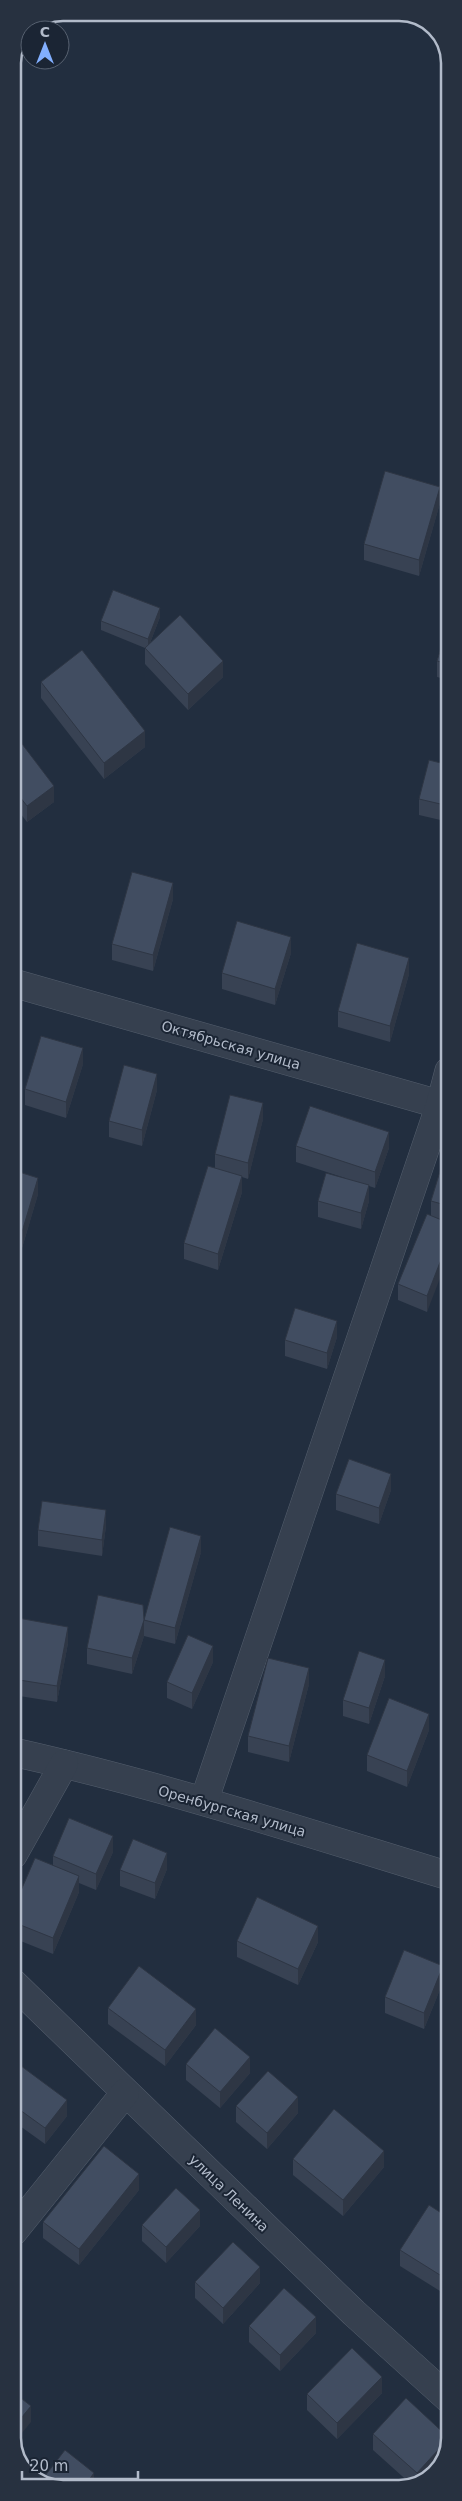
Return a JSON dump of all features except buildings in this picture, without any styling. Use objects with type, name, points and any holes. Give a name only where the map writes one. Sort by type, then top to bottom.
[{"type":"street","name":"Октябрьская улица","points":[[21,985],[440,1105]]},
{"type":"street","points":[[204,1801],[440,1119]]},
{"type":"street","name":"Оренбургская улица","points":[[22,1754],[204,1801],[441,1873]]},
{"type":"street","points":[[22,1839],[64,1764]]},
{"type":"street","name":"улица Ленина","points":[[22,1992],[354,2312],[441,2391]]},
{"type":"street","points":[[22,2221],[126,2093]]}]
